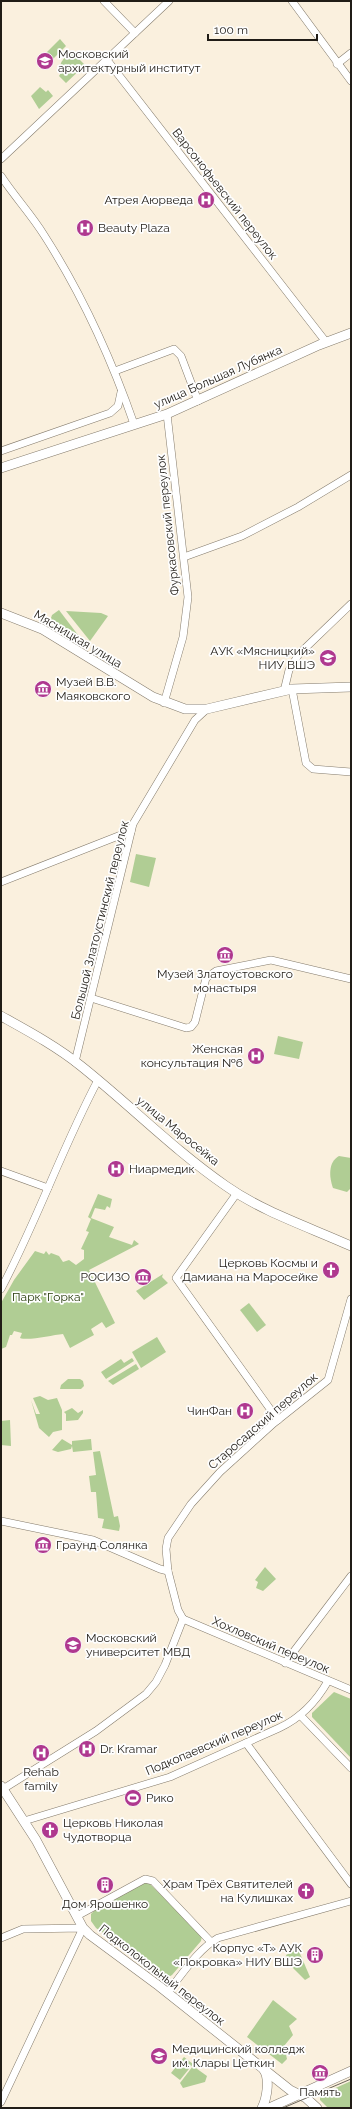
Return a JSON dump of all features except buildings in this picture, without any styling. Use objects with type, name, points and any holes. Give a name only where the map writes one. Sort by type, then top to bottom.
[{"type":"main road","name":"улица Большая Лубянка","points":[[1,468],[167,414],[326,342],[351,333]]},
{"type":"main road","name":"Мясницкая улица","points":[[1,612],[42,629],[109,671],[164,702],[185,709],[207,709],[307,687],[351,687]]},
{"type":"main road","name":"улица Маросейка","points":[[1,1016],[75,1062],[178,1149],[236,1193],[351,1246]]},
{"type":"main road","name":"Подколокольный переулок","points":[[2,1787],[24,1821],[83,1928],[290,2090],[300,2095],[318,2108]]},
{"type":"main road","points":[[262,2108],[268,2079],[263,2068]]},
{"type":"main road","points":[[269,2108],[351,2071]]},
{"type":"street","points":[[104,1],[135,33]]},
{"type":"street","points":[[1,159],[169,1]]},
{"type":"street","points":[[292,1],[351,82]]},
{"type":"street","points":[[337,64],[351,53]]},
{"type":"street","name":"Варсонофьевский переулок","points":[[107,60],[326,342]]},
{"type":"street","points":[[1,176],[44,234],[90,315],[115,371],[134,424]]},
{"type":"street","points":[[115,371],[174,349],[181,356],[198,401]]},
{"type":"street","points":[[1,451],[110,413],[120,402],[121,387]]},
{"type":"street","name":"Фуркасовский переулок","points":[[164,702],[183,637],[188,604],[167,414]]},
{"type":"street","points":[[184,557],[242,536],[298,507],[351,475]]},
{"type":"street","points":[[351,604],[331,621],[299,654],[289,670],[288,690],[306,763],[313,769],[351,772]]},
{"type":"street","name":"Большой Златоустинский переулок","points":[[75,1062],[131,831],[135,820],[195,720],[207,709]]},
{"type":"street","points":[[1,882],[131,831]]},
{"type":"street","points":[[91,998],[186,1028],[194,1024],[206,978],[216,971],[271,960],[351,979]]},
{"type":"street","points":[[1,1289],[23,1248],[79,1117],[98,1080]]},
{"type":"street","points":[[1,1170],[48,1188]]},
{"type":"street","points":[[236,1193],[176,1278],[278,1420]]},
{"type":"street","name":"Старосадский переулок","points":[[183,1619],[178,1610],[168,1571],[166,1549],[168,1538],[191,1504],[220,1472],[278,1420],[316,1391],[329,1377],[351,1299]]},
{"type":"street","points":[[1,1521],[93,1540],[160,1570],[168,1571]]},
{"type":"street","points":[[285,1663],[351,1576]]},
{"type":"street","points":[[2,1787],[96,1731],[146,1694],[156,1682],[165,1665],[183,1619]]},
{"type":"street","name":"Хохловский переулок","points":[[183,1619],[351,1690]]},
{"type":"street","name":"Подкопаевский переулок","points":[[24,1821],[170,1777],[292,1722],[316,1700],[328,1681]]},
{"type":"street","points":[[300,1715],[351,1768]]},
{"type":"street","points":[[246,1743],[351,1884]]},
{"type":"street","points":[[77,1916],[145,1879],[149,1879],[153,1881],[211,1942]]},
{"type":"street","points":[[167,1993],[211,1942],[228,1934],[351,1901]]},
{"type":"street","points":[[1,1938],[23,1929],[83,1928],[1,2102]]},
{"type":"green space","points":[[60,39],[66,46],[50,62],[43,56]]},
{"type":"green space","points":[[71,51],[85,65],[66,83],[59,76],[62,71],[60,65]]},
{"type":"green space","points":[[40,87],[46,92],[48,90],[53,96],[39,109],[31,96]]},
{"type":"green space","points":[[59,610],[78,635],[77,639],[50,621],[52,615]]},
{"type":"green space","points":[[66,611],[101,613],[108,616],[90,641]]},
{"type":"green space","points":[[136,854],[156,858],[149,887],[130,882]]},
{"type":"green space","points":[[278,1036],[303,1042],[299,1059],[274,1054]]},
{"type":"green space","points":[[339,1156],[351,1158],[351,1188],[347,1192],[333,1188],[330,1175],[331,1166],[335,1159]]},
{"type":"green space","name":"Парк \"Горка\"","points":[[98,1194],[112,1199],[110,1208],[107,1206],[105,1210],[95,1208],[91,1218],[114,1227],[109,1237],[132,1245],[134,1240],[139,1244],[89,1270],[115,1323],[106,1328],[102,1322],[91,1329],[94,1335],[70,1348],[63,1334],[24,1339],[20,1338],[22,1333],[14,1331],[12,1335],[10,1335],[6,1347],[1,1349],[1,1303],[14,1280],[35,1251],[44,1254],[46,1251],[49,1255],[51,1253],[59,1256],[63,1262],[69,1260],[76,1265],[84,1259],[84,1250],[81,1249],[89,1232],[86,1231],[91,1219],[88,1217]]},
{"type":"green space","points":[[163,1274],[162,1277],[168,1283],[144,1300],[136,1291]]},
{"type":"green space","points":[[249,1303],[266,1325],[257,1332],[240,1310]]},
{"type":"green space","points":[[157,1337],[166,1352],[141,1368],[132,1352]]},
{"type":"green space","points":[[132,1358],[134,1361],[106,1379],[101,1372],[121,1359],[124,1363]]},
{"type":"green space","points":[[136,1364],[139,1369],[113,1385],[108,1381]]},
{"type":"green space","points":[[68,1379],[80,1379],[83,1381],[84,1386],[81,1389],[60,1389],[61,1385]]},
{"type":"green space","points":[[40,1396],[48,1400],[57,1398],[62,1410],[62,1430],[53,1432],[49,1437],[39,1428],[31,1400],[36,1414],[40,1414],[33,1398]]},
{"type":"green space","points":[[72,1408],[78,1413],[83,1410],[83,1413],[78,1420],[66,1421],[66,1414],[64,1412]]},
{"type":"green space","points":[[10,1420],[11,1446],[1,1445],[1,1421]]},
{"type":"green space","points":[[62,1439],[72,1445],[72,1441],[91,1439],[92,1450],[73,1452],[72,1446],[71,1449],[58,1452],[52,1450]]},
{"type":"green space","points":[[100,1451],[114,1517],[118,1516],[120,1526],[119,1531],[102,1528],[104,1519],[98,1518],[96,1492],[91,1492],[89,1476],[96,1475],[93,1452]]},
{"type":"green space","points":[[265,1567],[276,1579],[263,1591],[256,1588],[258,1582],[255,1580]]},
{"type":"green space","points":[[334,1692],[351,1699],[351,1758],[312,1717],[312,1713]]},
{"type":"green space","points":[[148,1882],[202,1936],[201,1941],[172,1975],[167,1978],[96,1928],[91,1921],[91,1914],[96,1909],[143,1883]]},
{"type":"green space","points":[[298,1949],[310,1977],[305,1980],[290,1965],[286,1955]]},
{"type":"green space","points":[[273,2000],[297,2019],[289,2026],[293,2035],[284,2046],[287,2059],[282,2064],[247,2037]]},
{"type":"green space","points":[[184,2057],[193,2064],[180,2080],[171,2073]]},
{"type":"green space","points":[[193,2066],[207,2076],[205,2082],[183,2088],[180,2083]]},
{"type":"green space","points":[[351,2081],[351,2108],[328,2108],[320,2100],[320,2095]]},
{"type":"tram line","points":[[283,2108],[351,2079]]},
{"type":"place","name":"Московский архитектурный институт","points":[[45,61]]},
{"type":"place","name":"Атрея Аюрведа","points":[[206,200]]},
{"type":"place","name":"Beauty Plaza","points":[[85,228]]},
{"type":"place","name":"АУК «Мясницкий» НИУ ВШЭ","points":[[328,658]]},
{"type":"place","name":"Музей В.В. Маяковского","points":[[43,689]]},
{"type":"place","name":"Музей Златоустовского монастыря","points":[[225,955]]},
{"type":"place","name":"Женская консультация №6","points":[[256,1056]]},
{"type":"place","name":"Ниармедик","points":[[116,1169]]},
{"type":"place","name":"Церковь Космы и Дамиана на Маросейке","points":[[331,1270]]},
{"type":"place","name":"РОСИЗО","points":[[143,1277]]},
{"type":"place","name":"ЧинФан","points":[[245,1411]]},
{"type":"place","name":"Граунд Солянка","points":[[43,1545]]},
{"type":"place","name":"Московский университет МВД","points":[[73,1645]]},
{"type":"place","name":"Dr. Kramar","points":[[87,1749]]},
{"type":"place","name":"Rehab family","points":[[41,1753]]},
{"type":"place","name":"Рико","points":[[133,1798]]},
{"type":"place","name":"Церковь Николая Чудотворца","points":[[50,1830]]},
{"type":"place","name":"Дом Ярошенко","points":[[105,1885]]},
{"type":"place","name":"Храм Трёх Святителей на Кулишках","points":[[306,1891]]},
{"type":"place","name":"Корпус «Т» АУК «Покровка» НИУ ВШЭ","points":[[315,1955]]},
{"type":"place","name":"Медицинский колледж им. Клары Цеткин","points":[[159,2056]]},
{"type":"place","name":"Память","points":[[320,2073]]}]
